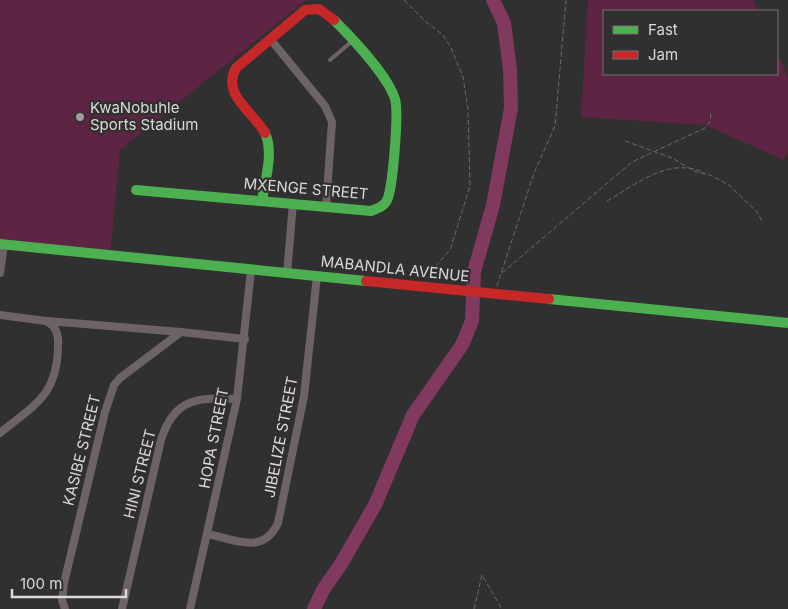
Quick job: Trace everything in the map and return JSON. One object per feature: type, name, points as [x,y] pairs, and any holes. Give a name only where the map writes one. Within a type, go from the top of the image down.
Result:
[{"type":"street","name":"MXENGE STREET","points":[[136,190],[377,210],[382,207],[388,198],[395,126],[396,99],[388,86],[334,20],[322,10],[309,9],[271,40]]},
{"type":"street","points":[[262,201],[267,150],[266,135],[233,92],[230,82],[236,68],[271,40],[325,106],[332,122],[326,206]]},
{"type":"street","points":[[287,274],[293,203]]},
{"type":"street","name":"MABANDLA AVENUE","points":[[2,244],[788,323]]},
{"type":"street","points":[[0,273],[2,244]]},
{"type":"street","name":"HOPA STREET","points":[[190,609],[237,399],[251,270]]},
{"type":"street","name":"JIBELIZE STREET","points":[[208,534],[257,543],[270,537],[278,524],[304,396],[317,276]]},
{"type":"street","points":[[0,315],[245,339]]},
{"type":"street","points":[[0,433],[41,399],[54,380],[58,354],[58,335],[52,324],[46,321]]},
{"type":"street","name":"KASIBE STREET","points":[[65,609],[62,600],[64,583],[105,412],[114,384],[181,332]]},
{"type":"street","name":"HINI STREET","points":[[122,609],[161,440],[168,421],[182,408],[199,398],[237,399]]},
{"type":"lane","points":[[330,60],[352,41]]},
{"type":"path","points":[[404,0],[425,21],[437,28],[452,48],[463,76],[468,109],[470,186],[450,250],[420,286]]},
{"type":"path","points":[[493,294],[534,173],[555,126],[566,0]]},
{"type":"path","points":[[501,273],[632,162],[705,128],[710,122],[711,112]]},
{"type":"path","points":[[625,141],[655,152],[696,172],[708,174],[729,185],[757,212],[762,220]]},
{"type":"path","points":[[607,201],[669,167],[686,167]]},
{"type":"path","points":[[474,609],[482,575],[502,609]]},
{"type":"shaded area","name":"KwaNobuhle Sports Stadium","points":[[0,0],[306,0],[120,150],[110,255],[0,245]]},
{"type":"shaded area","points":[[588,0],[753,0],[758,10],[603,10],[603,75],[778,75],[778,54],[788,77],[788,151],[784,160],[705,125],[581,117]]},
{"type":"waterway","points":[[314,609],[323,590],[341,564],[375,505],[413,415],[462,345],[472,321],[474,272],[493,205],[511,108],[510,70],[504,23],[493,0]]},
{"type":"traffic: fast","points":[[136,190],[371,211],[383,205],[387,201],[390,190],[396,132],[395,99],[377,68],[334,20]]},
{"type":"traffic: fast","points":[[262,201],[269,158],[268,141],[265,133]]},
{"type":"traffic: fast","points":[[0,244],[366,281]]},
{"type":"traffic: fast","points":[[549,299],[788,323]]},
{"type":"traffic: jam","points":[[265,133],[235,95],[232,78],[236,68],[305,10],[319,9],[334,20]]},
{"type":"traffic: jam","points":[[366,281],[549,299]]},
{"type":"place","name":"KwaNobuhle Sports Stadium","points":[[80,117]]}]
